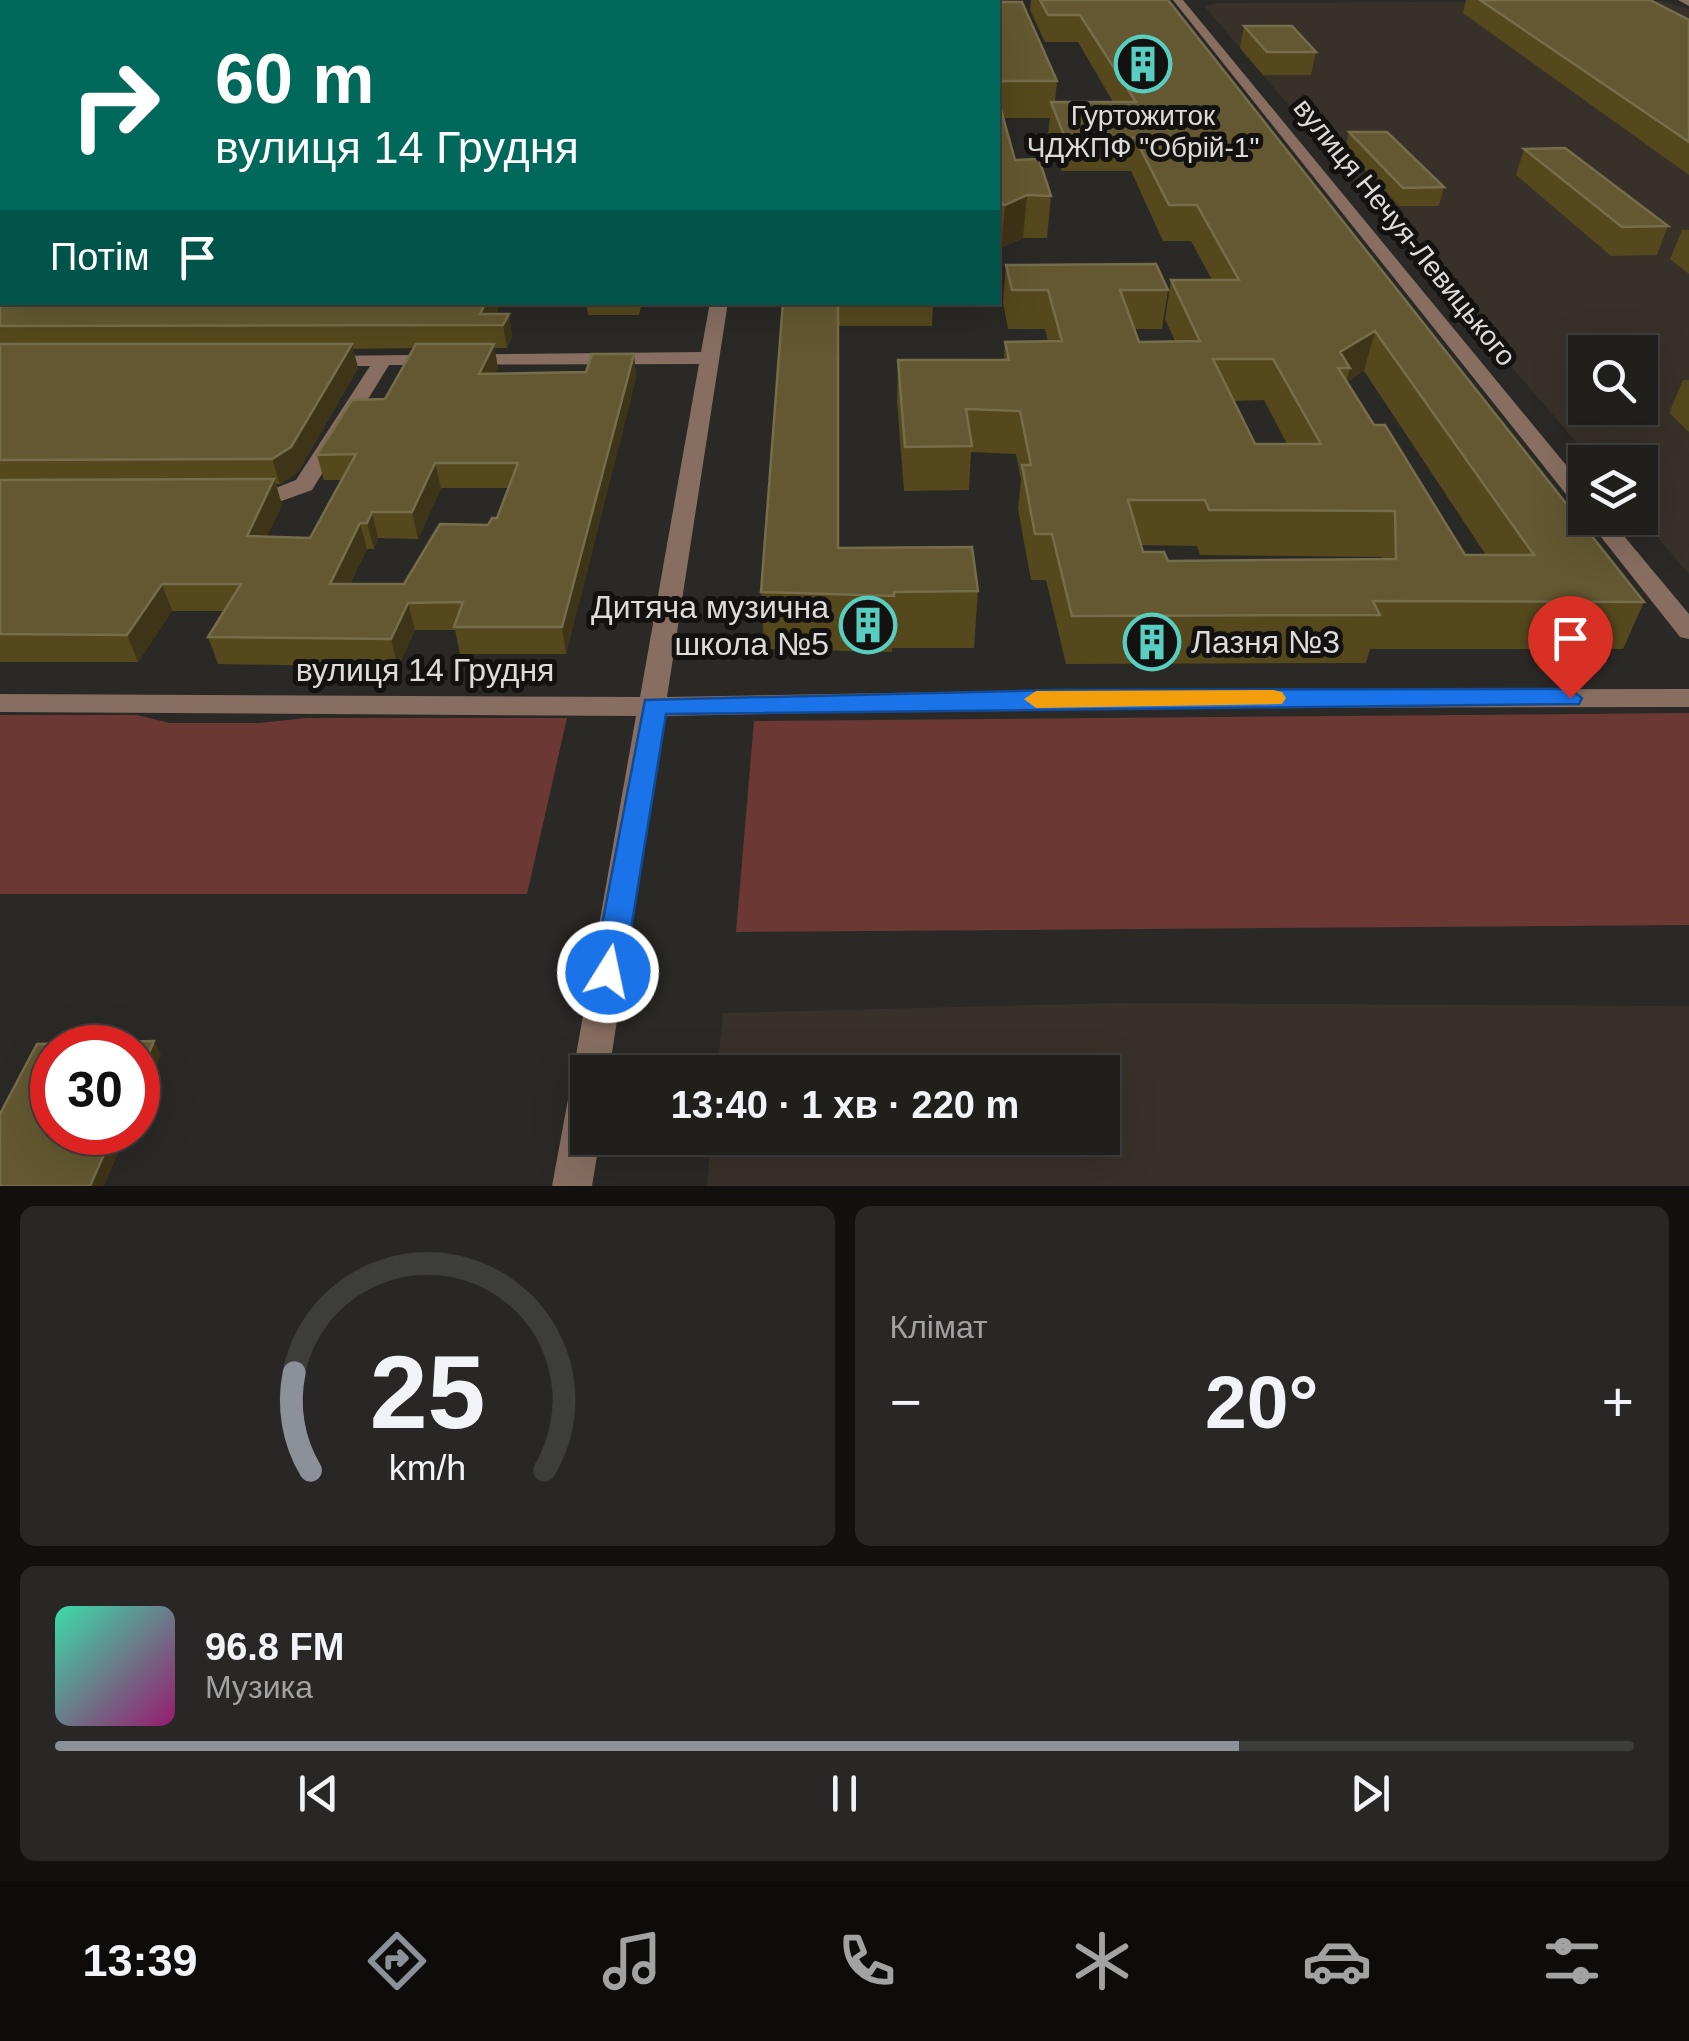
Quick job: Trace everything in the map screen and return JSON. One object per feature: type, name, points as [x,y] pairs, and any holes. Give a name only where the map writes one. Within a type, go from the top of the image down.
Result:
[{"type":"street","name":"вулиця Нечуя-Левицького","points":[[1178,0],[1568,481]]},
{"type":"street","points":[[594,1055],[719,305]]},
{"type":"street","points":[[306,360],[710,358]]},
{"type":"street","points":[[228,497],[276,496],[304,485],[383,360]]},
{"type":"street","points":[[1611,535],[1689,631]]},
{"type":"street","name":"вулиця 14 Грудня","points":[[0,703],[654,706],[1054,699],[1689,698]]},
{"type":"street","points":[[572,1186],[577,1155]]},
{"type":"shaded area","points":[[1660,1],[1689,9],[1689,574],[1655,535],[1658,445],[1579,445],[1205,7],[1216,3]]},
{"type":"shaded area","points":[[1689,713],[1689,925],[736,932],[754,721]]},
{"type":"shaded area","points":[[0,715],[137,715],[170,723],[259,723],[307,718],[567,718],[527,894],[0,894]]},
{"type":"shaded area","points":[[1116,1003],[1689,1006],[1689,1186],[707,1186],[710,1155],[1120,1155],[1120,1055],[719,1055],[723,1013]]},
{"type":"building","points":[[1040,0],[1168,0],[1568,506],[1568,535],[1591,535],[1644,602],[1373,601],[1380,615],[1072,616],[1052,534],[1035,534],[1022,465],[1031,465],[1020,411],[966,409],[972,446],[905,447],[898,360],[1009,360],[1005,342],[1062,341],[1048,290],[1012,290],[1006,265],[1156,264],[1168,290],[1120,290],[1139,342],[1200,341],[1171,280],[1239,280],[1197,205],[1169,205],[1135,138],[1065,138],[1051,102],[1136,102],[1080,15],[1048,15]],"holes":[[[1375,331],[1534,555],[1465,555],[1385,425],[1374,425],[1338,368],[1350,368],[1340,352]],[[1213,359],[1273,359],[1321,444],[1255,444]],[[1128,500],[1205,500],[1209,510],[1395,511],[1396,559],[1168,561],[1164,552],[1143,552]]]},
{"type":"building","points":[[1480,0],[1650,0],[1689,20],[1689,142]]},
{"type":"building","points":[[1000,2],[1022,2],[1057,81],[1000,81]]},
{"type":"building","points":[[1244,26],[1292,26],[1316,52],[1267,52]]},
{"type":"building","points":[[1000,106],[1015,160],[1039,159],[1051,196],[1027,195],[1000,204]]},
{"type":"building","points":[[1349,132],[1387,132],[1444,187],[1403,188]]},
{"type":"building","points":[[1565,148],[1668,226],[1622,227],[1524,149]]},
{"type":"building","points":[[0,305],[484,305],[480,314],[509,314],[503,325],[0,326]]},
{"type":"building","points":[[783,305],[838,305],[838,548],[972,547],[978,591],[894,592],[894,596],[761,592]]},
{"type":"building","points":[[0,344],[352,344],[291,447],[272,459],[0,460]]},
{"type":"building","points":[[416,344],[494,344],[479,374],[586,372],[592,354],[634,354],[562,627],[454,627],[463,602],[408,603],[391,639],[208,637],[241,584],[162,584],[127,635],[0,634],[0,480],[274,479],[247,536],[310,538],[356,454],[317,455],[352,400],[385,399]],"holes":[[[435,463],[518,463],[497,518],[492,518],[488,525],[440,524],[404,584],[330,584],[360,523],[367,523],[372,512],[412,512]]]},
{"type":"building","points":[[30,1057],[30,1155],[104,1155],[90,1186],[0,1186],[0,1114]]},
{"type":"slow traffic","points":[[1036,699],[1273,698]]},
{"type":"place","name":"Гуртожиток ЧДЖПФ \"Обрій-1\"","points":[[1143,64]]},
{"type":"place","name":"Дитяча музична школа №5","points":[[868,625]]},
{"type":"place","name":"Лазня №3","points":[[1152,642]]},
{"type":"route","points":[[608,972],[654,706],[1054,699],[1570,698]]}]
